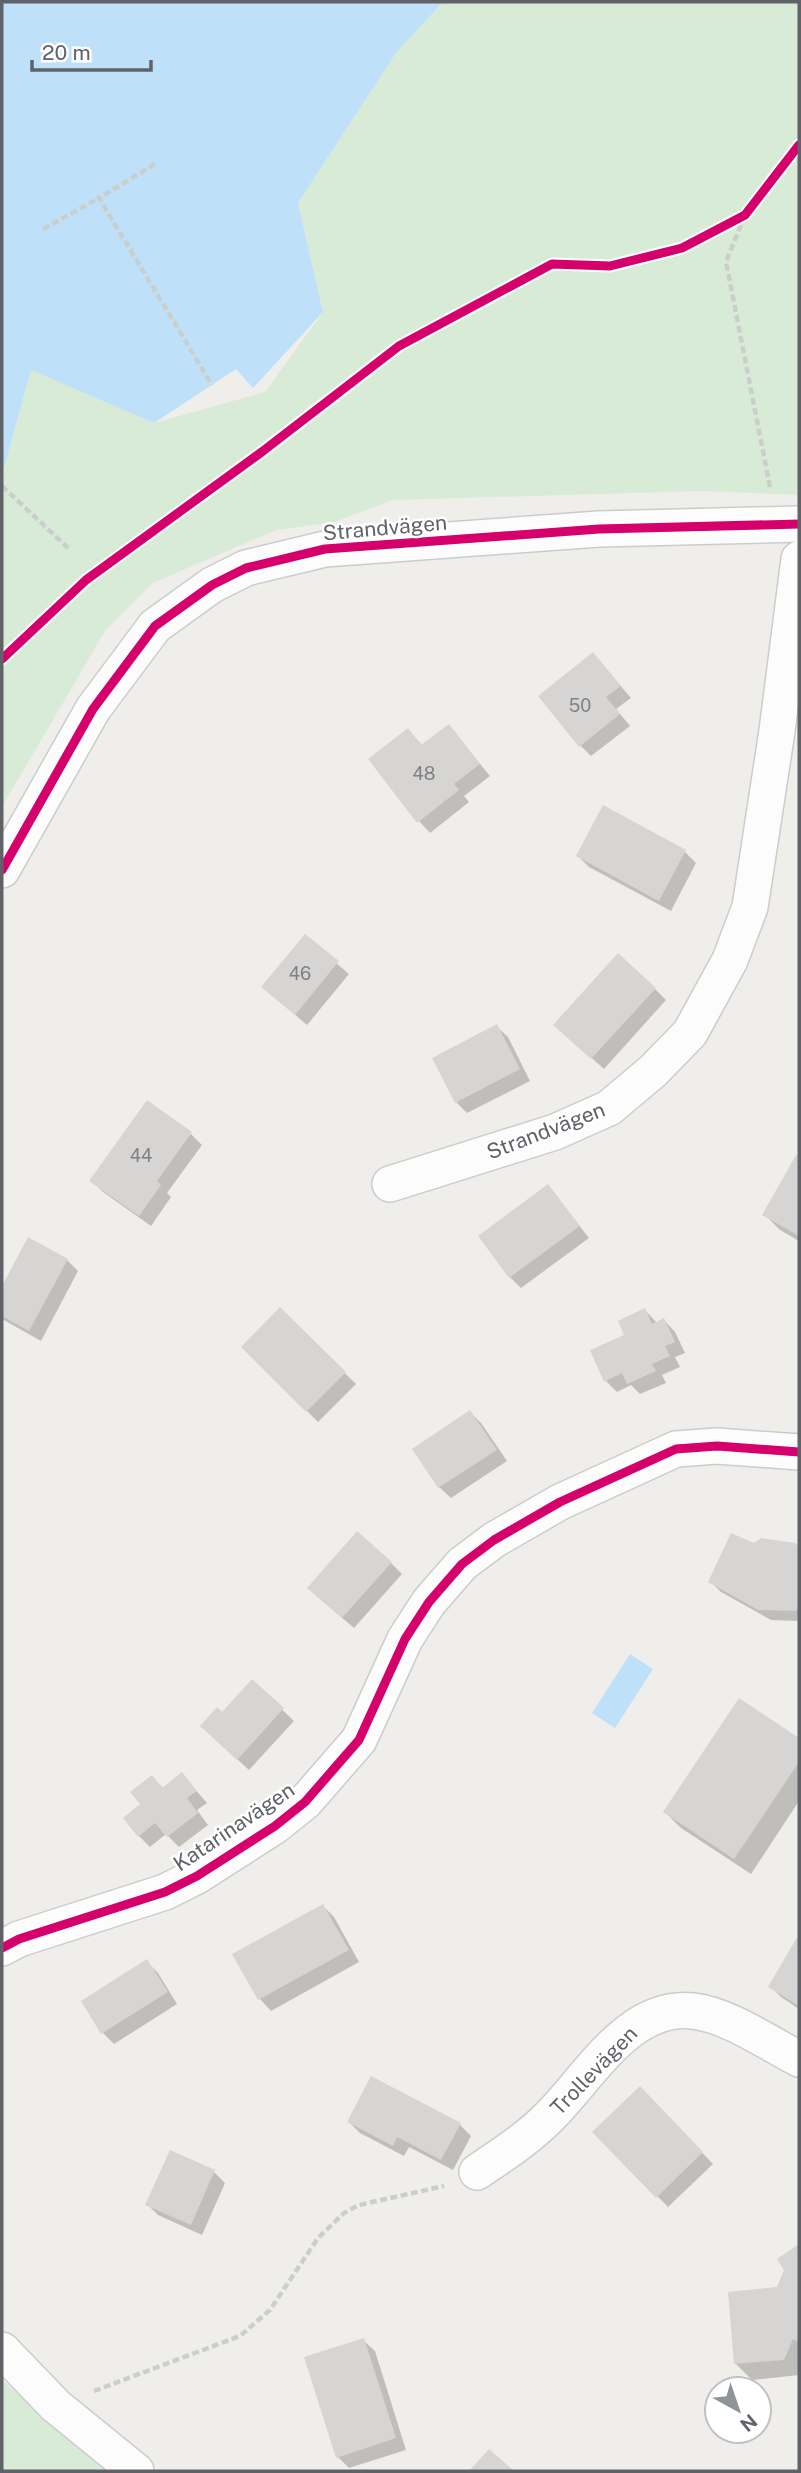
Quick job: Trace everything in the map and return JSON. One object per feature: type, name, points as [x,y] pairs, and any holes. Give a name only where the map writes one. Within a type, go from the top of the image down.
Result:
[{"type":"street","name":"Strandvägen","points":[[2,870],[93,709],[155,626],[212,584],[246,568],[325,549],[599,529],[788,524]]},
{"type":"street","name":"Strandvägen","points":[[390,1184],[555,1132],[609,1108],[653,1071],[690,1033],[730,960],[750,907],[777,731],[799,559]]},
{"type":"street","name":"Katarinavägen","points":[[2,1948],[19,1939],[165,1892],[197,1876],[253,1840],[305,1802],[359,1740],[405,1639],[429,1602],[461,1564],[494,1539],[560,1502],[676,1449],[717,1446],[799,1452]]},
{"type":"street","name":"Trollevägen","points":[[477,2172],[524,2141],[629,2029],[647,2019],[667,2012],[692,2011],[711,2015],[799,2059]]},
{"type":"street","points":[[2,2350],[55,2406],[135,2471]]},
{"type":"path","points":[[43,229],[155,164]]},
{"type":"path","points":[[99,198],[212,384]]},
{"type":"path","points":[[745,215],[726,262],[788,524]]},
{"type":"path","points":[[2,486],[68,548]]},
{"type":"path","points":[[55,2406],[240,2336],[270,2309],[318,2238],[344,2213],[359,2205],[457,2183],[477,2172]]},
{"type":"green space","points":[[443,2],[799,2],[799,495],[700,491],[393,500],[334,522],[276,530],[153,583],[105,631],[2,807],[2,475],[31,369],[154,423],[265,392],[323,312],[298,203],[396,53]]},
{"type":"green space","points":[[2,2380],[109,2471],[2,2471]]},
{"type":"water","points":[[2,2],[443,2],[396,53],[298,203],[323,312],[253,388],[236,369],[154,423],[31,370],[2,475]]},
{"type":"water","points":[[630,1654],[653,1669],[615,1728],[592,1713]]},
{"type":"building","points":[[593,652],[621,686],[606,697],[620,714],[579,747],[538,696]]},
{"type":"building","points":[[449,724],[480,764],[454,784],[459,790],[417,823],[368,759],[408,728],[421,745]]},
{"type":"building","points":[[603,805],[686,850],[659,901],[576,856]]},
{"type":"building","points":[[305,934],[339,961],[295,1015],[261,987]]},
{"type":"building","points":[[618,953],[656,988],[591,1059],[553,1025]]},
{"type":"building","points":[[497,1024],[520,1069],[455,1103],[432,1058]]},
{"type":"building","points":[[147,1100],[192,1132],[157,1181],[161,1185],[139,1216],[89,1181]]},
{"type":"building","points":[[796,1155],[799,1157],[799,1236],[762,1215]]},
{"type":"building","points":[[548,1184],[580,1226],[509,1278],[478,1236]]},
{"type":"building","points":[[28,1237],[68,1259],[29,1331],[2,1316],[2,1286]]},
{"type":"building","points":[[280,1307],[346,1372],[306,1412],[241,1347]]},
{"type":"building","points":[[645,1308],[652,1324],[664,1318],[675,1342],[665,1346],[670,1356],[652,1364],[656,1371],[627,1384],[622,1373],[604,1382],[590,1350],[624,1335],[618,1321]]},
{"type":"building","points":[[470,1410],[497,1450],[438,1488],[412,1449]]},
{"type":"building","points":[[357,1531],[392,1562],[342,1618],[307,1588]]},
{"type":"building","points":[[731,1533],[754,1543],[761,1538],[795,1543],[799,1547],[799,1609],[758,1610],[708,1582]]},
{"type":"building","points":[[252,1679],[284,1708],[237,1760],[200,1726],[217,1707],[222,1712]]},
{"type":"building","points":[[739,1698],[799,1738],[799,1762],[734,1859],[663,1812]]},
{"type":"building","points":[[182,1772],[197,1791],[187,1798],[198,1813],[167,1837],[155,1823],[138,1837],[123,1818],[140,1804],[130,1792],[152,1775],[162,1788]]},
{"type":"building","points":[[323,1904],[349,1950],[258,2000],[232,1954]]},
{"type":"building","points":[[799,1934],[799,2006],[768,1987]]},
{"type":"building","points":[[147,1959],[168,1992],[101,2034],[81,2001]]},
{"type":"building","points":[[371,2076],[461,2123],[441,2160],[397,2137],[393,2146],[347,2122]]},
{"type":"building","points":[[640,2086],[703,2152],[656,2198],[592,2132]]},
{"type":"building","points":[[170,2150],[215,2170],[191,2225],[145,2205]]},
{"type":"building","points":[[799,2244],[799,2342],[793,2339],[784,2360],[734,2364],[728,2292],[777,2287],[784,2270],[777,2259]]},
{"type":"building","points":[[364,2338],[396,2438],[336,2458],[304,2357]]},
{"type":"building","points":[[489,2449],[514,2471],[469,2471]]},
{"type":"cycle path","points":[[2,659],[86,580],[263,451],[399,346],[552,264],[610,266],[682,248],[745,215],[799,145]]},
{"type":"cycle path","points":[[2,870],[93,709],[155,626],[212,585],[246,568],[325,549],[599,529],[799,524]]},
{"type":"cycle path","points":[[2,1948],[19,1939],[165,1892],[197,1876],[275,1826],[305,1802],[359,1740],[405,1639],[429,1602],[462,1564],[494,1540],[560,1502],[676,1449],[717,1446],[799,1452]]}]
